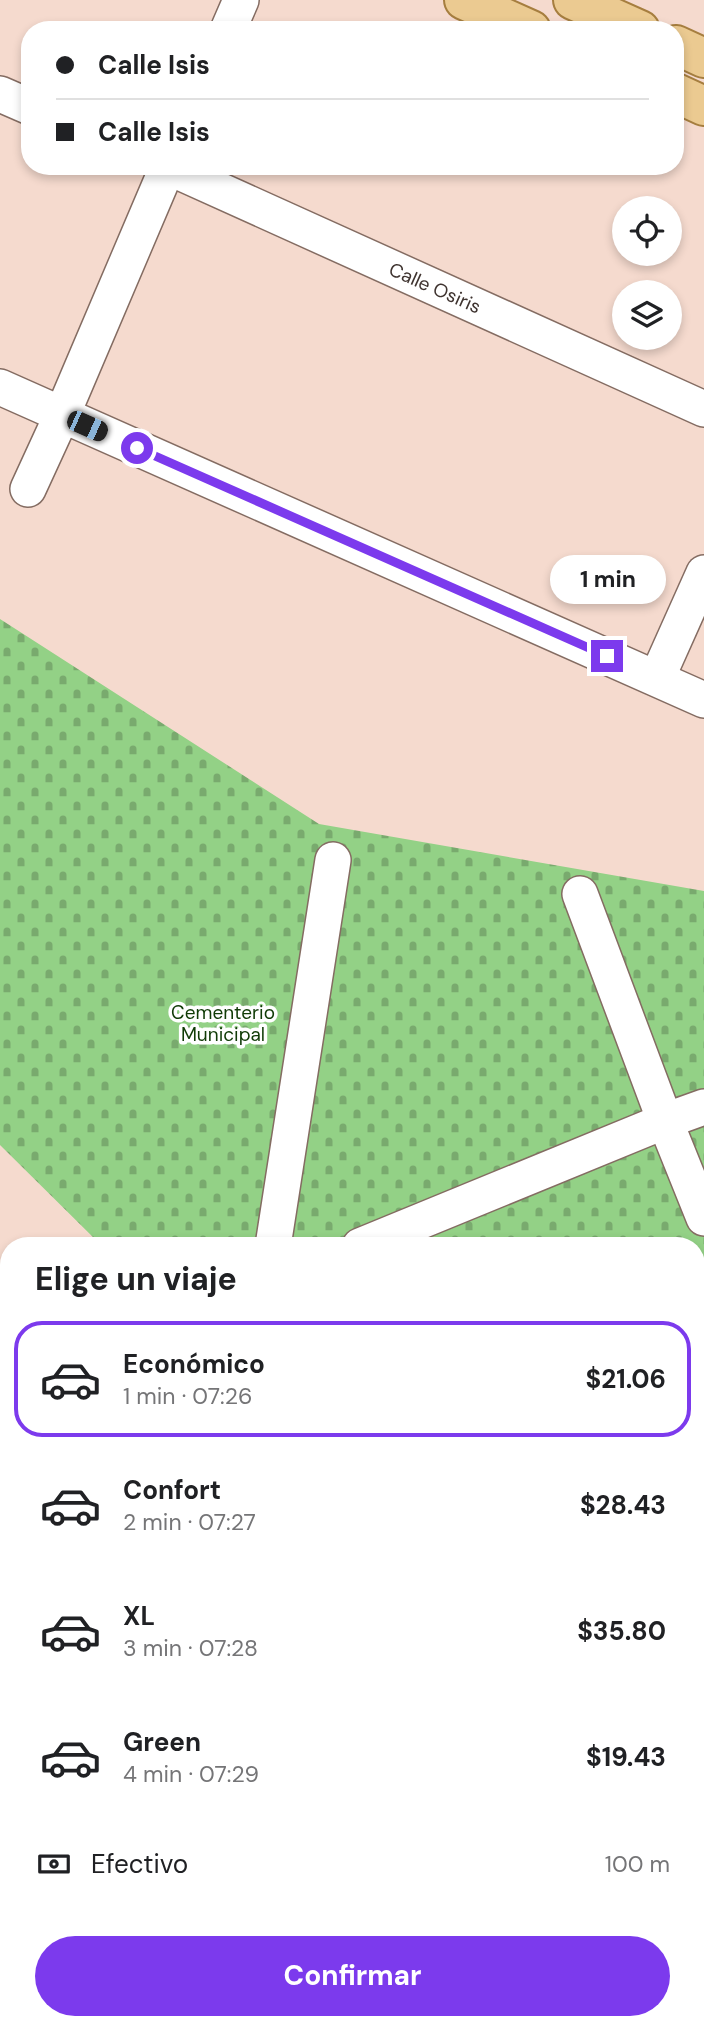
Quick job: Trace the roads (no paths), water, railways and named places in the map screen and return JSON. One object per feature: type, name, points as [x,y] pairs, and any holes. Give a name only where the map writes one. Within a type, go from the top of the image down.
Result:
[{"type":"main road","points":[[464,0],[511,21]]},
{"type":"main road","points":[[573,0],[620,21]]},
{"type":"main road","points":[[684,49],[704,58]]},
{"type":"main road","points":[[684,97],[704,106]]},
{"type":"street","points":[[232,21],[241,0]]},
{"type":"street","points":[[0,94],[21,103]]},
{"type":"street","points":[[27,489],[62,415],[164,175]]},
{"type":"street","name":"Calle Osiris","points":[[185,175],[704,409]]},
{"type":"street","points":[[0,387],[704,700]]},
{"type":"street","points":[[657,678],[704,573]]},
{"type":"street","points":[[274,1237],[333,860]]},
{"type":"street","points":[[579,894],[704,1218]]},
{"type":"street","points":[[382,1237],[704,1107]]},
{"type":"park label","name":"Cementerio Municipal","points":[[223,1023]]}]
